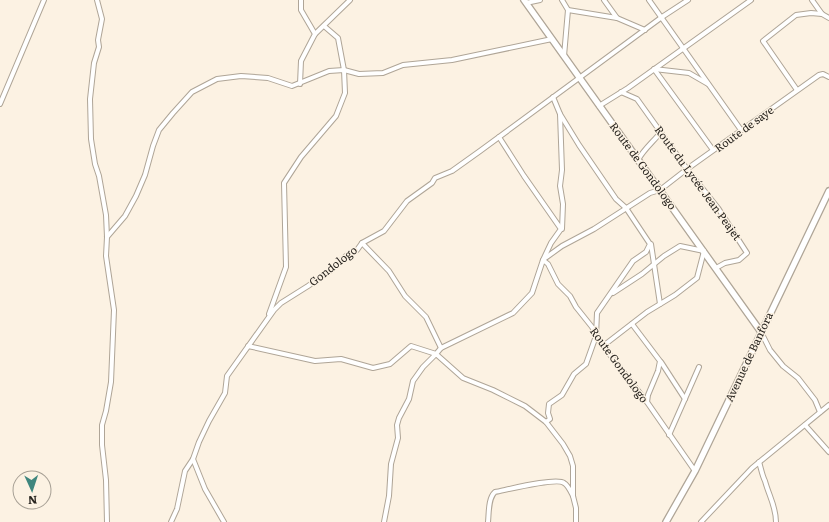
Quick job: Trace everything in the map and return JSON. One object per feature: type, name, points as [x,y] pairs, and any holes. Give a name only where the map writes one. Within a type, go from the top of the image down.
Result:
[{"type":"street","points":[[0,104],[44,0]]},
{"type":"street","points":[[97,0],[102,19],[98,40],[100,47],[94,63],[90,112],[91,139],[106,215],[106,249],[114,310],[111,382],[102,426],[107,522]]},
{"type":"street","points":[[301,0],[301,10],[315,34]]},
{"type":"street","points":[[300,84],[301,61],[315,34],[350,0]]},
{"type":"street","points":[[525,2],[540,0]]},
{"type":"street","points":[[562,0],[568,10],[564,56]]},
{"type":"street","points":[[604,0],[616,18]]},
{"type":"street","points":[[649,0],[741,130]]},
{"type":"street","name":"Gondologo","points":[[171,522],[177,509],[185,472],[193,459],[209,421],[225,393],[227,376],[267,318],[281,303],[308,286],[346,256],[357,250],[362,243],[384,231],[407,201],[432,183],[435,178],[452,171],[662,17],[688,0]]},
{"type":"street","points":[[600,106],[751,0]]},
{"type":"street","points":[[812,0],[822,14]]},
{"type":"street","name":"Route de Gondologo","points":[[525,2],[761,332]]},
{"type":"street","points":[[568,10],[616,18],[645,30]]},
{"type":"street","points":[[797,90],[762,41],[796,15],[811,13],[822,14],[829,18]]},
{"type":"street","points":[[267,318],[286,267],[284,183],[301,157],[336,116],[345,93],[344,70],[338,38],[324,26]]},
{"type":"street","points":[[107,237],[125,216],[136,196],[145,175],[159,130],[172,113],[192,92],[217,79],[241,76],[268,78],[292,86],[329,71],[344,70],[359,74],[383,73],[403,65],[452,60],[552,39]]},
{"type":"street","points":[[654,69],[689,73],[710,85]]},
{"type":"street","points":[[654,69],[713,150]]},
{"type":"street","name":"Route de saye","points":[[543,260],[562,246],[594,229],[650,193],[660,190],[713,150],[819,75],[823,74],[829,77]]},
{"type":"street","name":"Route du Lycée Jean Peajet","points":[[620,92],[637,99],[687,169],[718,208],[748,253],[739,260],[725,263],[716,268]]},
{"type":"street","points":[[553,97],[560,114],[579,145],[616,199],[626,208],[650,244],[660,304]]},
{"type":"street","points":[[384,522],[389,496],[391,464],[398,438],[397,425],[409,399],[413,381],[423,367],[441,348],[513,313],[532,292],[543,260],[551,243],[562,229],[563,204],[560,186],[562,170],[560,114]]},
{"type":"street","points":[[638,160],[661,132]]},
{"type":"street","points":[[499,137],[524,176],[562,229]]},
{"type":"street","name":"Avenue de Banfora","points":[[666,522],[695,471],[829,191]]},
{"type":"street","points":[[362,243],[389,271],[405,296],[426,317],[441,348]]},
{"type":"street","points":[[546,422],[550,419],[548,413],[549,404],[562,395],[574,374],[586,364],[596,336],[597,313],[633,261],[646,252],[650,244]]},
{"type":"street","points":[[603,346],[647,312],[675,295],[697,278],[704,251],[680,246],[654,263],[642,274],[610,294]]},
{"type":"street","name":"Route Gondologo","points":[[543,260],[548,264],[558,284],[570,296],[576,307],[592,326],[596,336],[603,346],[647,402],[695,471]]},
{"type":"street","points":[[632,324],[660,361],[685,399]]},
{"type":"street","points":[[761,332],[770,350],[783,366],[798,378],[815,400],[820,412]]},
{"type":"street","points":[[248,346],[315,361],[341,359],[373,368],[390,364],[411,346],[436,354],[463,378],[493,390],[525,406],[546,422],[563,444],[570,456],[573,466],[573,496],[576,508],[576,522]]},
{"type":"street","points":[[647,402],[660,361]]},
{"type":"street","points":[[669,435],[699,367]]},
{"type":"street","points":[[701,522],[752,468],[829,405]]},
{"type":"street","points":[[805,425],[829,452]]},
{"type":"street","points":[[193,459],[205,489],[224,522]]},
{"type":"street","points":[[759,462],[773,502],[776,522]]},
{"type":"street","points":[[488,522],[492,495],[495,492],[560,481],[564,483],[573,496]]}]
